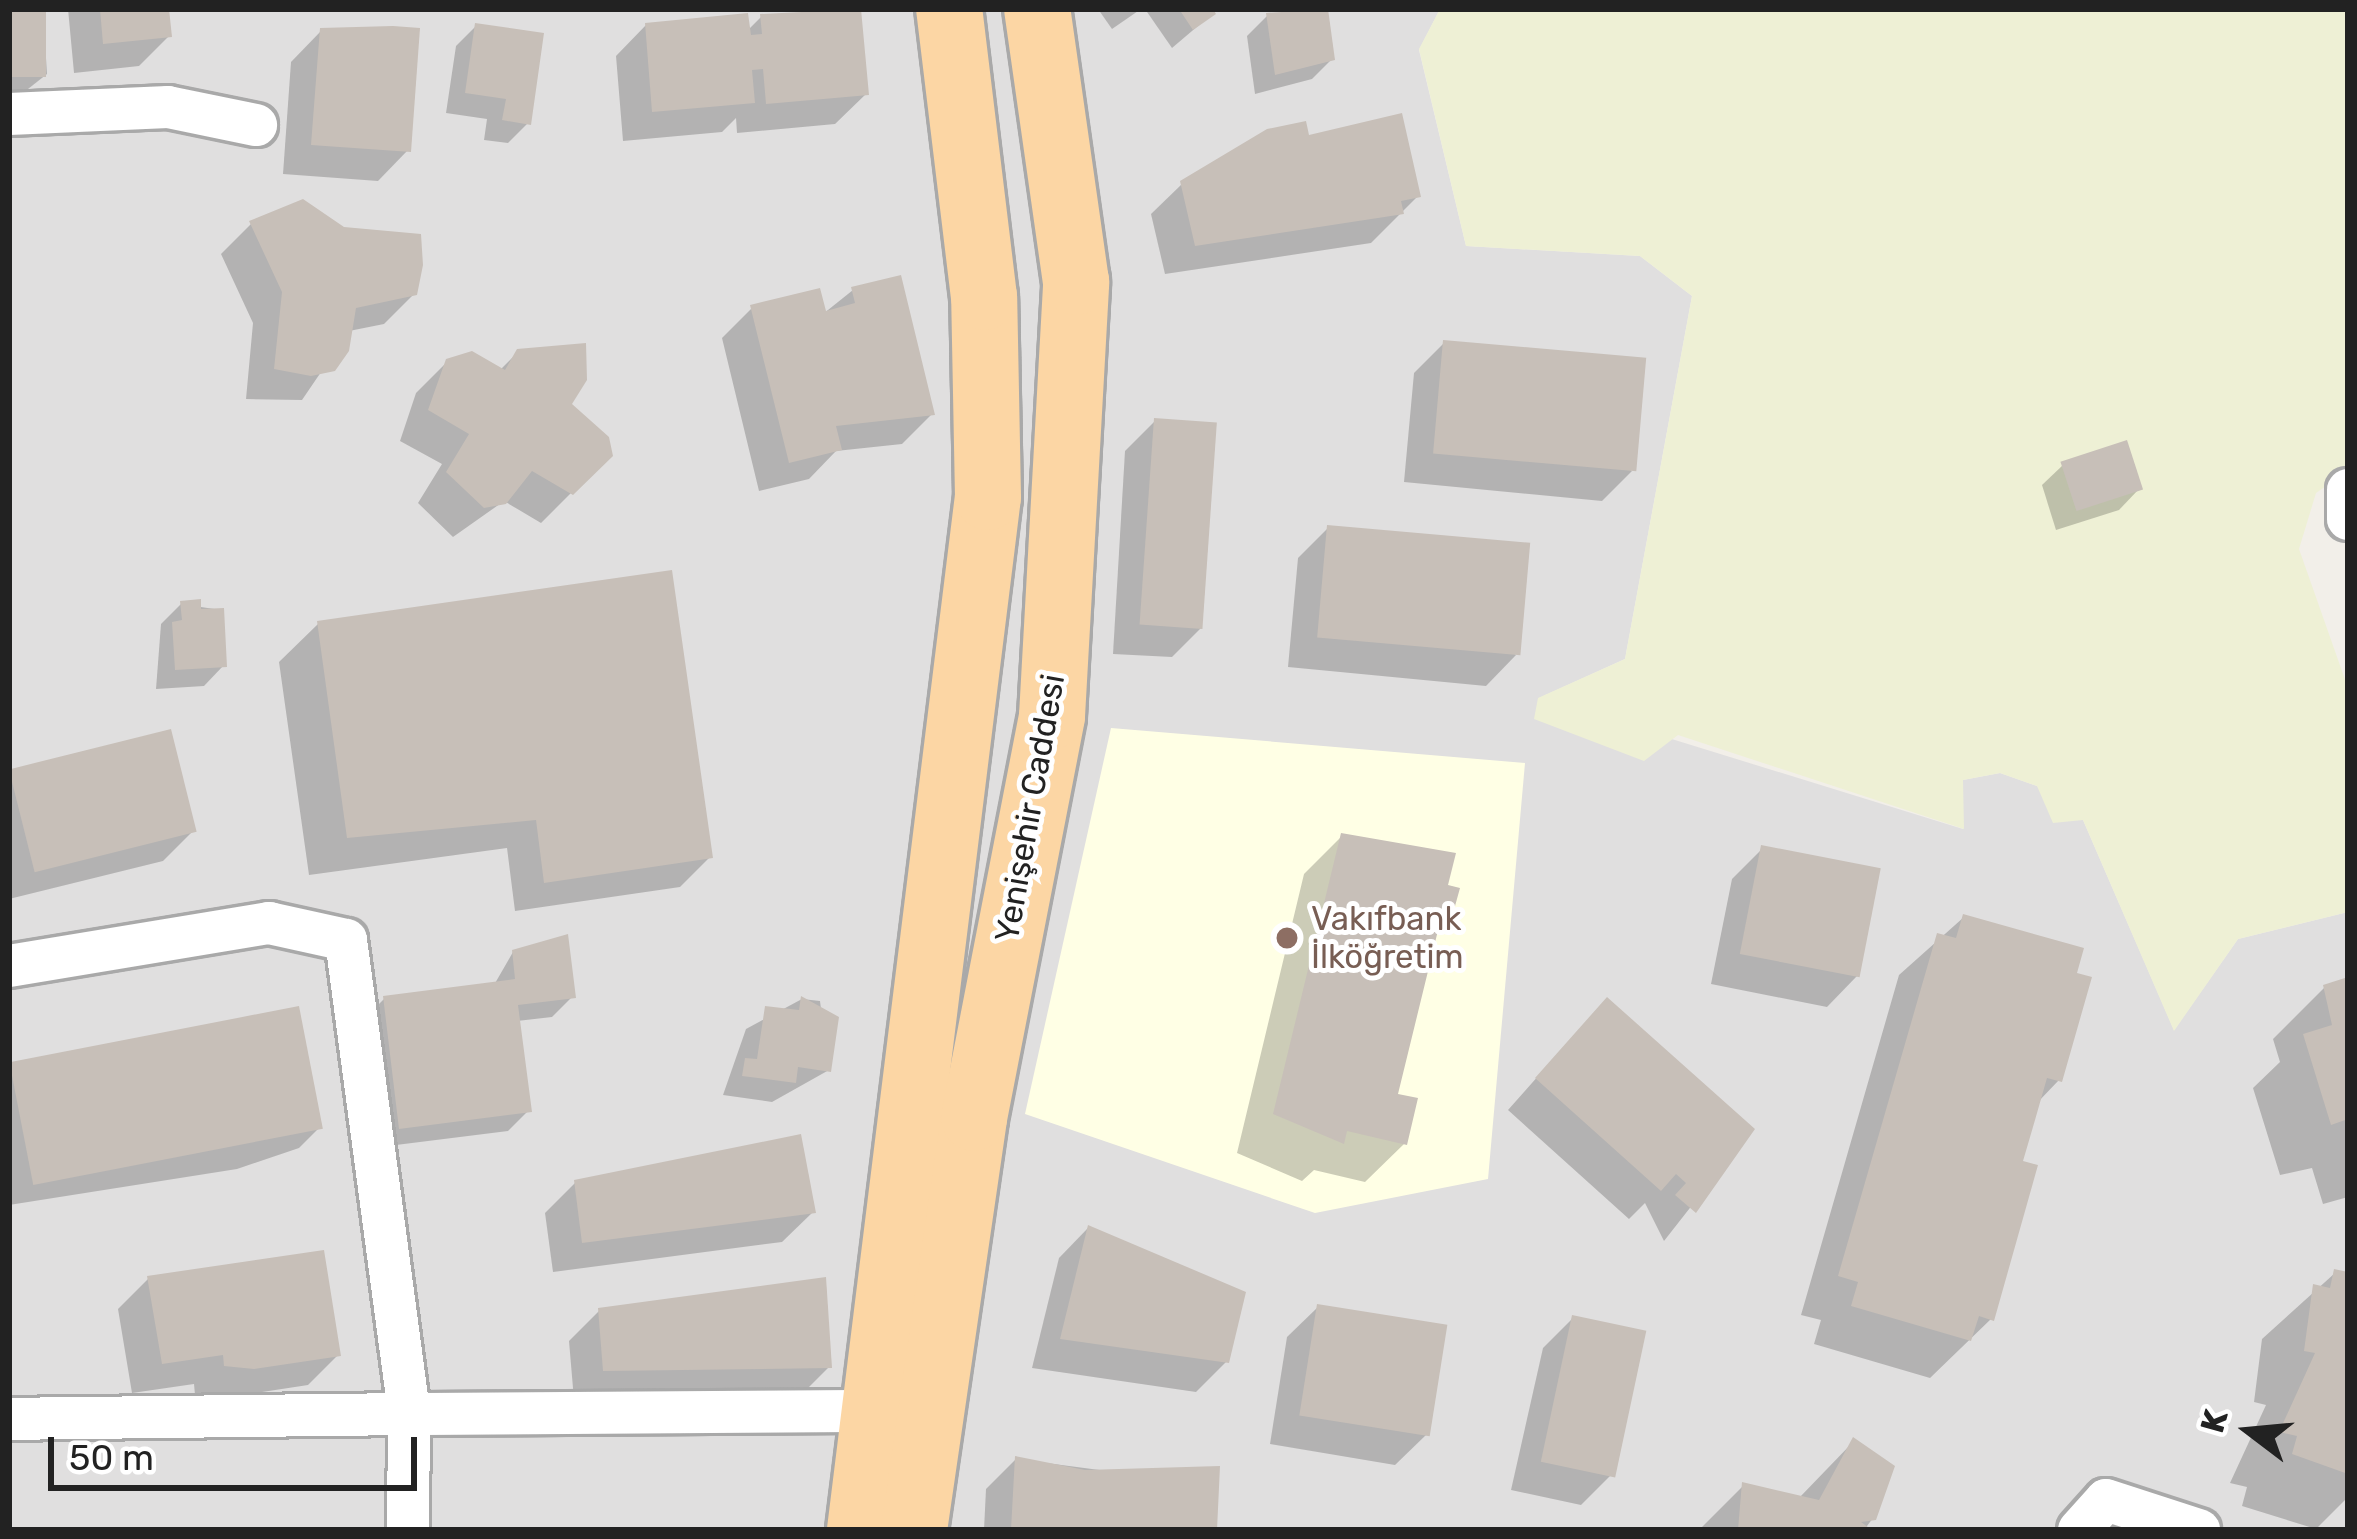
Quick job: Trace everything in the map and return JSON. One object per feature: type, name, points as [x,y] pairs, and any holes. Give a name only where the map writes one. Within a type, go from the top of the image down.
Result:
[{"type":"main road","name":"Yenişehir Caddesi","points":[[860,1530],[871,1411],[988,497],[984,297],[949,9]]},
{"type":"main road","name":"Yenişehir Caddesi","points":[[914,1530],[974,1118],[1053,694],[1076,282],[1037,9]]},
{"type":"street","points":[[9,114],[168,107],[256,125]]},
{"type":"street","points":[[2348,490],[2348,518]]},
{"type":"street","points":[[9,966],[269,923],[346,940],[409,1414],[408,1530]]},
{"type":"street","points":[[9,1419],[871,1411]]},
{"type":"street","points":[[2079,1530],[2105,1500],[2199,1530]]},
{"type":"shaded area","points":[[9,9],[1440,9],[1419,50],[1466,246],[1640,256],[1692,296],[1625,659],[1539,698],[1963,829],[1963,780],[2000,773],[2037,786],[2083,820],[2174,1030],[2238,939],[2348,912],[2348,1530],[9,1530]]},
{"type":"shaded area","points":[[1440,9],[2348,9],[2348,471],[2316,493],[2299,549],[2348,688],[2348,912],[2238,939],[2174,1031],[2083,820],[2053,823],[2037,786],[2000,773],[1963,780],[1964,829],[1678,735],[1644,761],[1534,719],[1538,698],[1625,659],[1692,296],[1640,256],[1466,246],[1419,49]]},
{"type":"shaded area","name":"Vakıfbank İlköğretim","points":[[1111,728],[1525,763],[1488,1179],[1315,1213],[1025,1114]]},
{"type":"building","points":[[9,9],[46,9],[46,77],[9,77]]},
{"type":"building","points":[[100,9],[169,9],[172,37],[103,44]]},
{"type":"building","points":[[861,9],[869,95],[766,104],[763,69],[752,70],[755,103],[652,112],[645,23],[748,13],[751,35],[762,34],[760,14]]},
{"type":"building","points":[[1179,9],[1213,9],[1216,14],[1193,30]]},
{"type":"building","points":[[1328,9],[1335,60],[1275,75],[1266,13]]},
{"type":"building","points":[[475,23],[544,33],[531,125],[502,120],[506,99],[465,93]]},
{"type":"building","points":[[320,28],[420,28],[411,152],[311,145]]},
{"type":"building","points":[[1402,113],[1421,197],[1401,201],[1404,214],[1195,246],[1180,181],[1267,129],[1306,121],[1309,135]]},
{"type":"building","points":[[303,199],[344,227],[421,234],[423,265],[417,295],[356,308],[349,351],[335,371],[311,376],[274,369],[282,292],[249,221]]},
{"type":"building","points":[[901,275],[935,415],[836,426],[842,450],[789,463],[750,305],[820,288],[826,311],[855,303],[851,287]]},
{"type":"building","points":[[1443,340],[1646,358],[1636,471],[1433,454]]},
{"type":"building","points":[[586,343],[587,380],[572,404],[609,437],[613,456],[573,495],[532,471],[506,504],[484,508],[446,472],[469,434],[428,410],[446,359],[472,351],[505,370],[517,349]]},
{"type":"building","points":[[1154,418],[1217,422],[1202,629],[1140,624]]},
{"type":"building","points":[[2127,440],[2143,489],[2076,511],[2060,462]]},
{"type":"building","points":[[1327,525],[1530,543],[1520,655],[1317,638]]},
{"type":"building","points":[[672,570],[713,858],[544,883],[536,820],[347,838],[317,621]]},
{"type":"building","points":[[201,599],[201,609],[224,608],[227,667],[175,670],[172,622],[182,620],[180,601]]},
{"type":"building","points":[[171,729],[197,832],[35,872],[9,769]]},
{"type":"building","points":[[1341,833],[1456,853],[1448,885],[1460,888],[1452,917],[1442,914],[1398,1094],[1418,1098],[1407,1145],[1347,1131],[1344,1144],[1273,1114]]},
{"type":"building","points":[[1761,845],[1881,868],[1860,977],[1740,954]]},
{"type":"building","points":[[1963,914],[2084,948],[2077,973],[2092,977],[2062,1082],[2047,1078],[2023,1161],[2038,1165],[1994,1321],[1979,1316],[1971,1341],[1851,1306],[1858,1282],[1838,1276],[1937,933],[1956,938]]},
{"type":"building","points":[[568,934],[576,998],[518,1005],[532,1112],[399,1129],[383,996],[515,979],[512,950]]},
{"type":"building","points":[[2348,977],[2348,1119],[2331,1125],[2303,1034],[2332,1025],[2323,985]]},
{"type":"building","points":[[801,996],[839,1017],[831,1072],[798,1067],[796,1083],[742,1076],[745,1058],[757,1059],[765,1006],[799,1010]]},
{"type":"building","points":[[1607,997],[1755,1129],[1696,1213],[1675,1195],[1686,1183],[1676,1174],[1661,1191],[1535,1078]]},
{"type":"building","points":[[299,1006],[323,1129],[33,1185],[9,1062]]},
{"type":"building","points":[[801,1134],[816,1213],[582,1243],[574,1180]]},
{"type":"building","points":[[1088,1225],[1246,1292],[1229,1363],[1060,1339]]},
{"type":"building","points":[[324,1250],[341,1356],[254,1369],[224,1366],[223,1355],[162,1364],[147,1276]]},
{"type":"building","points":[[2334,1269],[2348,1272],[2348,1474],[2292,1454],[2297,1436],[2279,1432],[2315,1353],[2304,1351],[2313,1284],[2330,1288]]},
{"type":"building","points":[[826,1277],[832,1368],[603,1371],[598,1308]]},
{"type":"building","points":[[1317,1304],[1447,1325],[1430,1436],[1299,1416]]},
{"type":"building","points":[[1572,1315],[1646,1331],[1615,1478],[1541,1462]]},
{"type":"building","points":[[1853,1437],[1895,1466],[1876,1520],[1861,1522],[1872,1530],[1738,1530],[1742,1482],[1819,1500]]},
{"type":"building","points":[[1015,1456],[1085,1470],[1220,1466],[1217,1530],[1011,1530]]},
{"type":"place","name":"Vakıfbank İlköğretim","points":[[1287,938]]}]
